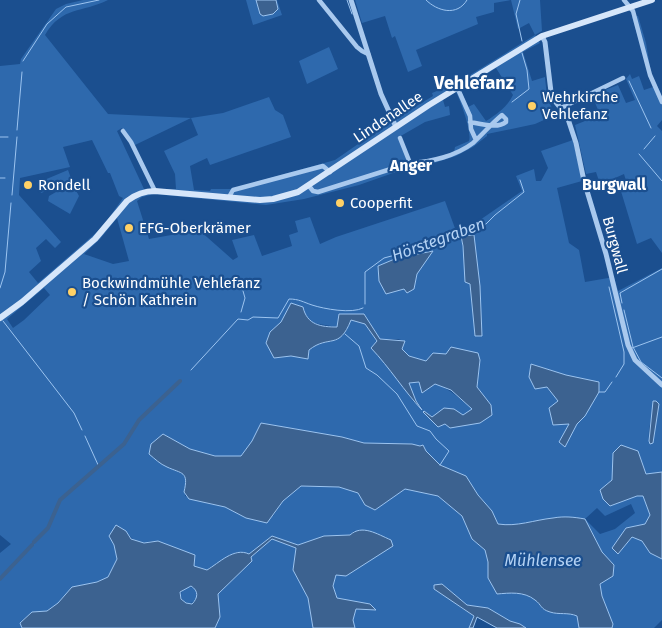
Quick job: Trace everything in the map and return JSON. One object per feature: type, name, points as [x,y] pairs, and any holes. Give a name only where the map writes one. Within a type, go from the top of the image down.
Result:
[{"type":"main road","name":"Lindenallee","points":[[0,318],[22,302],[95,239],[127,201],[142,192],[155,191],[260,200],[274,199],[298,192],[457,87],[542,36],[652,0]]},
{"type":"street","points":[[318,0],[357,47],[362,52],[368,54]]},
{"type":"street","points":[[351,0],[380,94],[396,127]]},
{"type":"street","points":[[624,0],[633,11],[650,74],[662,102]]},
{"type":"street","name":"Burgwall","points":[[542,36],[551,92],[567,116],[576,143],[584,181],[600,232],[628,345],[634,360],[662,385]]},
{"type":"street","points":[[561,108],[623,78]]},
{"type":"street","points":[[457,87],[470,116],[476,140]]},
{"type":"street","points":[[309,186],[313,191],[318,192],[410,163],[425,162],[458,152],[476,140],[490,125],[470,122]]},
{"type":"street","points":[[123,130],[131,142],[155,191]]},
{"type":"street","points":[[400,138],[410,163]]},
{"type":"street","points":[[229,197],[233,190],[307,170],[324,166],[330,172]]},
{"type":"shaded area","points":[[83,0],[108,0],[58,19],[45,35],[108,114],[191,118],[223,113],[269,97],[275,110],[283,115],[291,137],[210,165],[207,158],[190,166],[194,190],[231,189],[335,160],[390,122],[433,96],[432,93],[457,83],[535,35],[540,43],[523,52],[532,81],[545,77],[547,97],[555,115],[535,124],[487,134],[473,147],[456,156],[396,172],[359,185],[304,199],[266,205],[154,194],[142,197],[137,201],[149,239],[199,230],[233,260],[238,257],[232,240],[254,235],[262,256],[292,246],[289,235],[298,232],[295,221],[310,217],[320,244],[445,201],[456,231],[477,222],[522,191],[516,176],[534,169],[536,181],[541,181],[548,168],[541,151],[573,140],[582,181],[557,188],[569,243],[579,250],[585,282],[614,277],[618,291],[662,268],[662,472],[646,474],[638,451],[613,480],[610,506],[637,496],[643,496],[650,515],[645,524],[626,528],[613,548],[618,554],[632,537],[642,541],[650,553],[662,559],[662,620],[654,628],[612,628],[613,624],[602,596],[600,583],[614,565],[602,552],[585,519],[561,517],[519,524],[498,524],[492,511],[478,495],[466,476],[440,465],[420,446],[412,444],[364,443],[342,437],[261,423],[252,441],[241,456],[215,456],[190,449],[163,434],[166,466],[182,472],[186,477],[185,496],[225,507],[246,518],[273,516],[283,501],[301,486],[339,487],[358,493],[365,505],[375,510],[405,489],[438,496],[462,516],[472,539],[485,550],[488,562],[488,578],[497,593],[526,595],[547,611],[577,616],[579,628],[526,628],[488,608],[467,605],[442,584],[460,607],[474,616],[469,628],[355,628],[352,620],[356,609],[375,610],[370,604],[337,598],[333,586],[336,574],[355,530],[350,535],[324,536],[298,545],[272,536],[249,554],[236,552],[207,570],[194,566],[194,555],[161,542],[143,543],[135,541],[126,531],[109,536],[114,545],[117,559],[108,577],[97,582],[72,587],[58,603],[47,611],[32,612],[20,622],[22,628],[0,628],[0,553],[11,544],[0,535],[0,66],[20,64],[21,59],[56,9],[66,4]],"holes":[[[496,68],[513,95],[511,99],[501,110],[486,121],[474,104],[468,107],[461,91]],[[456,92],[468,124],[469,141],[455,147],[454,152],[426,161],[408,162],[399,137],[425,122],[450,115],[449,106],[445,107],[443,100]],[[191,118],[198,135],[164,151],[175,174],[176,189],[144,189],[117,131],[122,128],[135,145]],[[92,140],[108,173],[110,173],[119,196],[123,198],[97,232],[38,283],[29,272],[41,261],[36,248],[46,239],[55,248],[61,242],[19,195],[20,178],[70,167],[63,147]],[[117,218],[129,261],[113,264],[84,254],[100,239]],[[473,235],[480,286],[482,336],[475,336],[470,284],[461,237]],[[44,288],[50,295],[13,328],[7,319]],[[339,314],[364,314],[380,339],[404,341],[402,349],[408,356],[426,361],[433,353],[480,360],[477,387],[491,405],[438,427],[424,411],[432,417],[454,409],[463,415],[473,410],[451,392],[437,385],[420,382],[409,383],[416,401],[423,409],[413,401],[388,366],[372,348],[377,342],[365,324],[351,320],[343,336],[333,341],[316,345],[309,350],[308,359],[292,356],[274,358],[270,332],[281,322],[305,315],[313,323],[337,327]],[[531,364],[566,375],[585,416],[577,424],[561,420],[549,408],[559,401],[547,387]],[[656,401],[659,404],[653,443],[650,444],[649,428]],[[631,504],[635,513],[615,529],[600,534],[585,519],[597,508],[605,516]]]},
{"type":"shaded area","points":[[246,0],[256,0],[260,14],[278,9],[277,0],[282,15],[253,25]]},
{"type":"shaded area","points":[[355,0],[511,0],[494,3],[494,12],[476,17],[478,24],[416,50],[422,66],[408,72],[395,36],[392,38],[385,16],[362,23]]},
{"type":"shaded area","points":[[511,0],[540,0],[542,31],[535,35],[529,23],[518,29]]},
{"type":"shaded area","points":[[638,16],[646,43],[651,73],[662,96],[662,120],[657,126],[662,131],[662,253],[651,238],[637,244],[620,188],[627,184],[624,174],[606,182],[599,181],[596,172],[586,174],[575,125],[600,115],[592,95],[618,85],[626,103],[635,100],[626,79],[630,74],[632,79],[639,76],[644,90],[653,87],[632,17]]},
{"type":"shaded area","points":[[329,47],[338,69],[307,84],[299,61]]},
{"type":"shaded area","points":[[68,170],[72,181],[41,193],[37,183]]},
{"type":"shaded area","points":[[72,183],[79,196],[70,214],[48,201],[49,196]]},
{"type":"shaded area","points":[[272,539],[296,548],[293,570],[308,598],[313,628],[215,628],[220,617],[218,594],[252,561],[251,557]]},
{"type":"shaded area","points":[[186,587],[192,587],[197,592],[195,601],[186,603],[181,598],[181,592]]},
{"type":"water","points":[[256,0],[276,0],[278,9],[273,14],[263,16],[260,14]]},
{"type":"water","points":[[474,235],[480,286],[482,336],[475,336],[470,284],[465,282],[461,236]]},
{"type":"water","points":[[433,251],[417,274],[414,289],[407,293],[404,289],[386,294],[379,281],[378,266],[397,258]]},
{"type":"water","points":[[291,303],[303,307],[311,321],[326,326],[337,327],[339,314],[364,314],[380,339],[405,341],[402,349],[409,356],[426,361],[433,353],[446,354],[451,347],[478,353],[480,360],[477,387],[491,405],[492,415],[480,423],[450,428],[445,424],[438,427],[424,411],[432,417],[444,408],[454,409],[463,415],[472,409],[451,390],[435,384],[422,393],[419,382],[409,383],[416,401],[422,410],[371,348],[377,341],[365,324],[351,320],[347,330],[338,339],[316,345],[309,350],[308,359],[291,356],[274,358],[266,343],[270,332],[281,322]]},
{"type":"water","points":[[531,364],[566,375],[599,382],[599,392],[585,416],[577,424],[565,447],[559,442],[569,424],[553,425],[549,408],[558,401],[547,387],[535,389],[529,377]]},
{"type":"water","points":[[653,401],[659,404],[653,443],[650,444],[649,441]]},
{"type":"water","name":"Mühlensee","points":[[261,423],[342,437],[364,443],[423,445],[426,451],[440,465],[466,476],[478,495],[492,511],[498,524],[519,524],[561,517],[585,519],[602,552],[614,565],[613,576],[600,584],[602,596],[613,624],[612,628],[579,628],[577,616],[547,611],[526,595],[516,593],[497,594],[488,578],[488,562],[485,550],[472,539],[462,516],[438,496],[405,489],[375,510],[365,505],[358,493],[339,487],[301,486],[283,501],[267,523],[246,518],[225,507],[189,499],[184,492],[186,480],[183,474],[167,467],[149,454],[151,444],[163,434],[190,449],[215,456],[241,456],[252,441]]},
{"type":"water","name":"Mühlensee","points":[[621,445],[638,451],[646,474],[662,472],[662,559],[650,553],[642,541],[632,537],[618,554],[612,548],[626,528],[645,524],[650,515],[643,496],[637,496],[610,506],[603,499],[600,490],[612,480],[613,453]]},
{"type":"water","points":[[116,525],[126,531],[131,539],[144,543],[158,541],[195,555],[194,566],[207,570],[232,554],[243,552],[249,554],[272,536],[298,545],[324,536],[350,535],[360,530],[365,530],[391,540],[393,546],[346,576],[336,575],[333,586],[337,598],[370,604],[376,610],[356,609],[353,620],[355,628],[313,628],[308,598],[293,570],[296,548],[272,539],[251,557],[252,561],[218,594],[220,617],[215,628],[22,628],[20,623],[32,612],[47,611],[58,603],[72,587],[97,582],[108,577],[117,559],[114,545],[109,536]],"holes":[[[191,586],[197,595],[192,604],[186,603],[181,599],[180,592]]]},
{"type":"water","name":"Mühlensee","points":[[442,584],[467,605],[488,608],[526,628],[497,628],[477,617],[473,628],[469,628],[474,616],[434,589],[434,585]]},
{"type":"waterway","points":[[23,61],[47,24],[66,7],[99,0]]},
{"type":"waterway","points":[[347,0],[352,14]]},
{"type":"waterway","points":[[426,0],[436,7],[447,10],[458,9],[467,0]]},
{"type":"waterway","points":[[520,0],[516,14],[522,41]]},
{"type":"waterway","points":[[512,102],[529,89],[527,70],[522,53]]},
{"type":"waterway","points":[[17,130],[22,72]]},
{"type":"waterway","points":[[629,81],[651,128]]},
{"type":"waterway","points":[[644,149],[655,136]]},
{"type":"waterway","points":[[0,137],[8,137]]},
{"type":"waterway","points":[[12,195],[17,137]]},
{"type":"waterway","points":[[639,154],[662,181]]},
{"type":"waterway","points":[[0,178],[5,178]]},
{"type":"waterway","name":"Hörstegraben","points":[[365,304],[365,272],[384,258],[425,247],[486,224],[524,192],[520,180]]},
{"type":"waterway","points":[[0,288],[5,272],[11,203]]},
{"type":"waterway","points":[[622,303],[620,293],[662,269]]},
{"type":"waterway","points":[[609,287],[624,352],[624,364],[616,377]]},
{"type":"waterway","points":[[241,312],[245,298],[243,291]]},
{"type":"waterway","name":"Hörstegraben","points":[[191,370],[238,319],[248,320],[253,317],[278,318],[289,299],[338,310],[352,311],[363,308]]},
{"type":"waterway","points":[[624,310],[633,347],[641,362],[662,378]]},
{"type":"waterway","points":[[3,321],[74,413],[82,430]]},
{"type":"waterway","points":[[345,334],[359,346],[366,368],[377,375],[397,394],[417,426],[430,431],[449,451],[440,465]]},
{"type":"waterway","points":[[632,348],[662,337]]},
{"type":"waterway","name":"Hörstegraben","points":[[34,542],[48,528],[60,500],[124,444],[139,420],[180,381]]},
{"type":"waterway","points":[[599,392],[605,392],[612,382]]},
{"type":"waterway","points":[[85,436],[99,467]]},
{"type":"waterway","name":"Hörstegraben","points":[[0,579],[32,545]]},
{"type":"place","name":"Wehrkirche Vehlefanz","points":[[532,106]]},
{"type":"place","name":"Rondell","points":[[28,185]]},
{"type":"place","name":"Cooperfit","points":[[340,203]]},
{"type":"place","name":"EFG-Oberkrämer","points":[[129,228]]},
{"type":"place","name":"Bockwindmühle Vehlefanz / Schön Kathrein","points":[[72,292]]},
{"type":"district","name":"Vehlefanz","points":[[474,83]]},
{"type":"district","name":"Anger","points":[[411,165]]},
{"type":"district","name":"Burgwall","points":[[614,184]]}]
